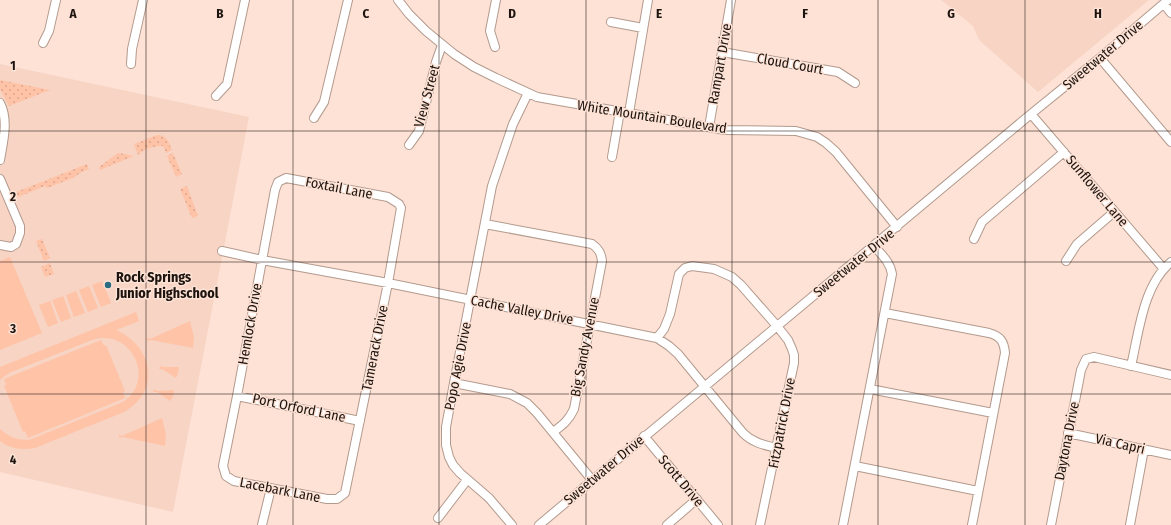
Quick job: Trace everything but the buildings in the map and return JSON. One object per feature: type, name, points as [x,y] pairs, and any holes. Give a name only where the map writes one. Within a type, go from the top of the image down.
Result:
[{"type":"street","points":[[43,43],[49,31],[56,0]]},
{"type":"street","points":[[131,64],[132,49],[142,0]]},
{"type":"street","points":[[216,96],[227,84],[245,0]]},
{"type":"street","points":[[314,118],[324,102],[348,0]]},
{"type":"street","name":"White Mountain Boulevard","points":[[398,0],[409,14],[426,31],[442,45],[474,67],[528,94],[546,100],[738,131],[796,131],[817,137],[836,152],[897,227]]},
{"type":"street","points":[[495,47],[490,31],[496,0]]},
{"type":"street","points":[[629,113],[648,0]]},
{"type":"street","name":"Rampart Drive","points":[[709,127],[731,0]]},
{"type":"street","points":[[1166,2],[1171,12]]},
{"type":"street","name":"Sweetwater Drive","points":[[539,525],[1166,2]]},
{"type":"street","points":[[611,22],[643,28]]},
{"type":"street","name":"View Street","points":[[409,144],[419,131],[436,62],[442,45]]},
{"type":"street","name":"Cloud Court","points":[[722,52],[838,72],[855,83]]},
{"type":"street","points":[[1100,58],[1171,142]]},
{"type":"street","name":"Popo Agie Drive","points":[[512,525],[490,498],[467,480],[454,465],[449,457],[446,445],[446,427],[492,186],[516,118],[528,94]]},
{"type":"street","points":[[0,103],[4,119],[4,138],[0,160]]},
{"type":"street","points":[[612,156],[620,111]]},
{"type":"street","name":"Sunflower Lane","points":[[1031,114],[1163,268]]},
{"type":"street","points":[[974,239],[982,222],[1064,152]]},
{"type":"street","name":"Foxtail Lane","points":[[278,182],[286,178],[388,197],[399,204]]},
{"type":"street","points":[[0,179],[21,229],[16,244],[11,247],[0,245]]},
{"type":"street","name":"Hemlock Drive","points":[[223,466],[278,182]]},
{"type":"street","name":"Tamerack Drive","points":[[345,493],[388,283],[401,208],[399,204]]},
{"type":"street","points":[[1066,261],[1077,244],[1114,212]]},
{"type":"street","name":"Big Sandy Avenue","points":[[485,224],[592,244],[598,248],[601,254],[602,261],[574,409],[564,424],[553,432]]},
{"type":"street","points":[[843,525],[891,281],[891,267],[874,246]]},
{"type":"street","name":"Cache Valley Drive","points":[[222,251],[657,338],[678,354],[748,438],[762,445],[777,448]]},
{"type":"street","points":[[1171,262],[1163,268],[1147,297],[1131,366],[1171,375]]},
{"type":"street","name":"Fitzpatrick Drive","points":[[657,338],[664,329],[670,314],[679,274],[685,268],[692,266],[714,269],[732,277],[741,285],[788,340],[794,355],[777,448],[760,525]]},
{"type":"street","points":[[885,313],[989,333],[1000,337],[1003,342],[1005,353],[972,525]]},
{"type":"street","name":"Daytona Drive","points":[[1051,525],[1081,370],[1086,359],[1094,357],[1131,366]]},
{"type":"street","points":[[454,383],[510,394],[519,398],[537,412],[592,480]]},
{"type":"street","points":[[870,389],[993,413]]},
{"type":"street","name":"Port Orford Lane","points":[[237,396],[360,421]]},
{"type":"street","name":"Via Capri","points":[[1068,432],[1171,456]]},
{"type":"street","name":"Scott Drive","points":[[644,436],[718,525]]},
{"type":"street","points":[[1130,525],[1144,450]]},
{"type":"street","name":"Lacebark Lane","points":[[223,466],[226,476],[234,481],[327,499],[336,499],[345,493]]},
{"type":"street","points":[[855,466],[978,490]]},
{"type":"street","points":[[438,518],[467,480]]},
{"type":"street","points":[[262,525],[271,488]]},
{"type":"street","points":[[667,525],[697,499]]},
{"type":"shaded area","points":[[941,0],[1149,0],[1038,92],[979,40],[973,26]]},
{"type":"shaded area","name":"Rock Springs Junior Highschool","points":[[0,64],[249,117],[173,512],[0,472]]},
{"type":"shaded area","points":[[0,80],[50,90],[9,106],[0,89]]},
{"type":"shaded area","points":[[157,135],[165,137],[172,150],[166,153],[163,146],[156,146],[147,149],[138,155],[134,144]]},
{"type":"shaded area","points":[[118,153],[134,156],[100,170],[99,167]]},
{"type":"shaded area","points":[[173,153],[182,174],[176,177],[167,156]]},
{"type":"shaded area","points":[[87,164],[89,169],[73,178],[47,188],[45,186],[18,197],[16,192]]},
{"type":"shaded area","points":[[187,186],[198,216],[192,218],[180,189]]},
{"type":"shaded area","points":[[42,239],[50,258],[44,261],[36,241]]},
{"type":"shaded area","points":[[10,257],[42,333],[0,350],[0,261]]},
{"type":"shaded area","points":[[50,263],[54,274],[45,277],[41,267]]},
{"type":"shaded area","points":[[102,281],[111,303],[101,307],[92,285]]},
{"type":"shaded area","points":[[89,286],[98,308],[88,312],[79,290]]},
{"type":"shaded area","points":[[76,291],[85,313],[74,317],[66,295]]},
{"type":"shaded area","points":[[63,296],[71,318],[61,322],[52,300]]},
{"type":"shaded area","points":[[50,301],[58,323],[48,327],[39,305]]},
{"type":"shaded area","points":[[136,312],[139,321],[116,330],[129,337],[145,357],[148,369],[148,381],[144,393],[136,403],[124,412],[35,448],[16,448],[8,446],[0,441],[0,429],[13,438],[29,440],[123,402],[133,392],[138,381],[138,369],[135,358],[128,348],[118,341],[106,338],[92,340],[9,373],[0,380],[0,367]]},
{"type":"shaded area","points":[[190,321],[194,337],[193,348],[151,340],[147,341],[147,338],[150,339]]},
{"type":"shaded area","points":[[101,340],[104,346],[106,345],[125,391],[123,392],[125,398],[28,438],[25,431],[23,432],[4,386],[6,385],[4,379]]},
{"type":"shaded area","points":[[160,366],[179,367],[176,378],[162,369],[159,369]]},
{"type":"shaded area","points":[[154,389],[157,391],[174,390],[173,397],[170,401],[157,392],[153,392]]},
{"type":"shaded area","points":[[162,418],[166,434],[165,446],[123,437],[119,438],[119,435],[122,436]]},
{"type":"place","name":"Rock Springs Junior Highschool","points":[[108,285]]}]
